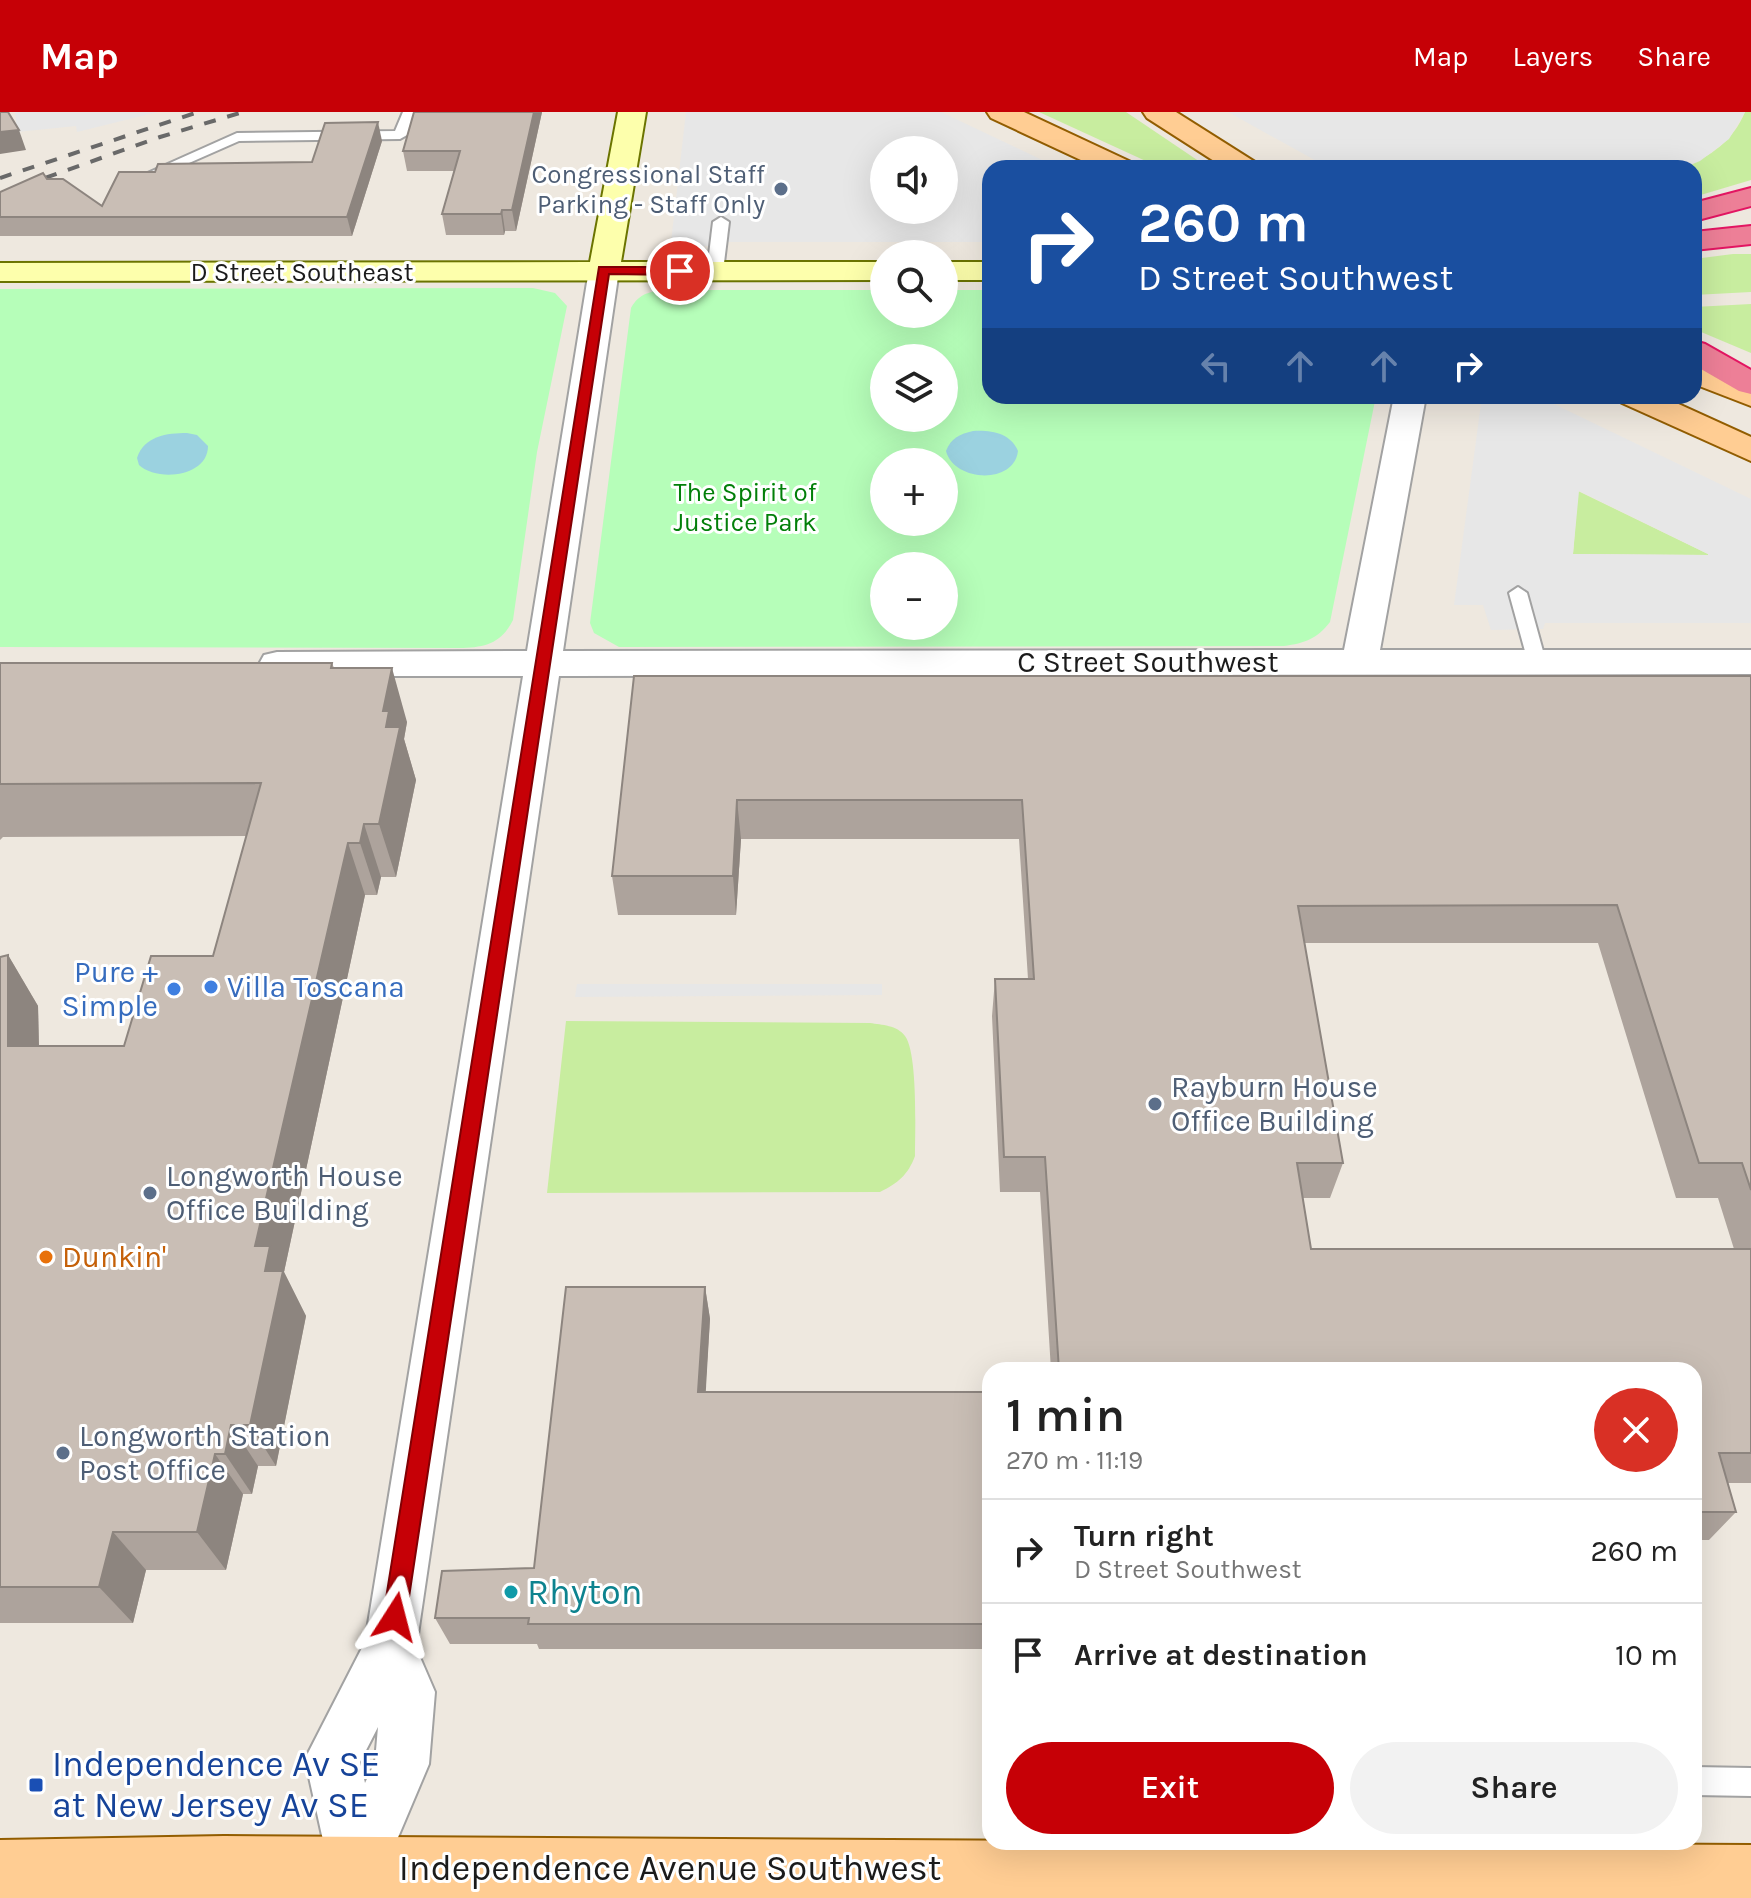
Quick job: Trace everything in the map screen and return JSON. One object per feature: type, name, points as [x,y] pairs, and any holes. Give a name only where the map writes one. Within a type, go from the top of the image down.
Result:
[{"type":"highway","points":[[1702,210],[1751,197]]},
{"type":"highway","points":[[1702,240],[1751,235]]},
{"type":"highway","points":[[1702,356],[1751,384]]},
{"type":"main road","points":[[1001,112],[1104,160]]},
{"type":"main road","points":[[1157,112],[1232,160]]},
{"type":"main road","points":[[1702,375],[1751,396]]},
{"type":"main road","points":[[1651,404],[1751,450]]},
{"type":"main road","name":"Independence Avenue Southwest","points":[[0,1870],[354,1883],[1118,1884],[1447,1857],[1645,1887],[1751,1875]]},
{"type":"street","points":[[354,1883],[402,1764],[408,1692],[390,1648],[604,270],[632,112]]},
{"type":"street","name":"D Street Southeast","points":[[0,272],[870,271]]},
{"type":"street","points":[[958,271],[982,271]]},
{"type":"street","points":[[1360,662],[1408,404]]},
{"type":"street","name":"C Street Southwest","points":[[243,664],[1751,662]]},
{"type":"lane","points":[[137,181],[237,137],[400,135],[410,112]]},
{"type":"lane","points":[[715,271],[721,222]]},
{"type":"lane","points":[[1518,593],[1537,662]]},
{"type":"lane","points":[[1702,1781],[1751,1782]]},
{"type":"green space","points":[[1039,112],[1126,112],[1197,160],[1144,160]]},
{"type":"green space","points":[[1745,112],[1751,112],[1751,180],[1702,195],[1702,160],[1699,160],[1720,146]]},
{"type":"green space","points":[[1751,254],[1751,292],[1702,295],[1702,258]]},
{"type":"green space","points":[[533,288],[555,293],[567,306],[537,452],[513,620],[499,638],[486,645],[463,648],[0,647],[0,289]]},
{"type":"green space","name":"The Spirit of Justice Park","points":[[667,290],[870,290],[870,328],[958,328],[958,290],[982,290],[982,404],[1374,404],[1330,622],[1310,639],[1284,646],[619,647],[594,633],[590,623],[631,308],[646,294]]},
{"type":"green space","points":[[1751,304],[1751,353],[1702,332],[1702,307]]},
{"type":"green space","points":[[1578,491],[1710,555],[1573,554]]},
{"type":"green space","points":[[566,1021],[870,1023],[894,1028],[905,1036],[912,1059],[915,1156],[902,1178],[880,1192],[547,1193]]},
{"type":"shaded area","points":[[15,112],[158,112],[77,132],[76,126],[17,132]]},
{"type":"shaded area","name":"Congressional Staff Parking - Staff Only","points":[[686,112],[941,112],[1042,160],[982,160],[982,242],[728,242],[727,246],[691,246],[671,242]]},
{"type":"shaded area","points":[[1228,112],[1745,112],[1729,139],[1701,160],[1315,160]]},
{"type":"shaded area","points":[[1481,404],[1556,405],[1751,499],[1751,623],[1545,623],[1543,629],[1491,630],[1483,605],[1454,605]],"holes":[[[1579,491],[1708,554],[1573,554]]]},
{"type":"shaded area","points":[[577,984],[882,984],[882,995],[575,997]]},
{"type":"water","points":[[987,431],[1005,436],[1018,451],[1014,462],[996,474],[971,474],[960,469],[958,448],[948,448],[956,437]]},
{"type":"water","points":[[164,435],[197,435],[208,446],[206,456],[191,470],[180,474],[157,474],[139,465],[137,458],[140,451],[151,440]]},
{"type":"building","points":[[0,112],[8,112],[19,130],[0,132]]},
{"type":"building","points":[[414,112],[534,112],[512,210],[502,210],[501,214],[442,214],[460,151],[403,151]]},
{"type":"building","points":[[378,122],[347,217],[0,217],[0,192],[43,173],[47,179],[63,179],[102,206],[119,172],[155,172],[158,164],[312,162],[325,123]]},
{"type":"building","name":"Longworth House Office Building","points":[[0,663],[332,663],[331,668],[392,668],[383,711],[389,711],[386,727],[400,727],[379,824],[364,824],[360,843],[348,843],[255,1246],[270,1246],[265,1271],[283,1271],[250,1425],[231,1425],[225,1454],[215,1454],[197,1532],[113,1532],[99,1587],[0,1587],[0,957],[8,955],[8,1046],[124,1046],[151,956],[213,956],[261,783],[0,784]]},
{"type":"building","name":"Rayburn House Office Building","points":[[634,676],[1751,676],[1751,1190],[1742,1163],[1699,1163],[1617,905],[1298,906],[1343,1163],[1297,1163],[1311,1249],[1751,1249],[1751,1453],[1719,1453],[1736,1512],[1702,1512],[1702,1362],[1058,1362],[1045,1157],[1004,1157],[995,979],[1034,979],[1022,800],[737,800],[733,876],[612,876]]},
{"type":"building","points":[[566,1287],[705,1287],[698,1392],[982,1392],[982,1624],[528,1624],[529,1618],[435,1618],[442,1571],[534,1568]]},
{"type":"railway","points":[[0,178],[198,112]]},
{"type":"railway","points":[[0,194],[160,137],[243,112]]},
{"type":"place","name":"Congressional Staff Parking - Staff Only","points":[[781,189]]},
{"type":"place","name":"Villa Toscana","points":[[211,987]]},
{"type":"place","name":"Pure + Simple","points":[[174,989]]},
{"type":"place","name":"Rayburn House Office Building","points":[[1155,1104]]},
{"type":"place","name":"Longworth House Office Building","points":[[150,1193]]},
{"type":"place","name":"Dunkin'","points":[[46,1257]]},
{"type":"place","name":"Longworth Station Post Office","points":[[63,1453]]},
{"type":"place","name":"Rhyton","points":[[511,1592]]},
{"type":"place","name":"Independence Av SE at New Jersey Av SE","points":[[36,1785]]},
{"type":"route","points":[[395,1617],[604,270],[680,271]]}]
